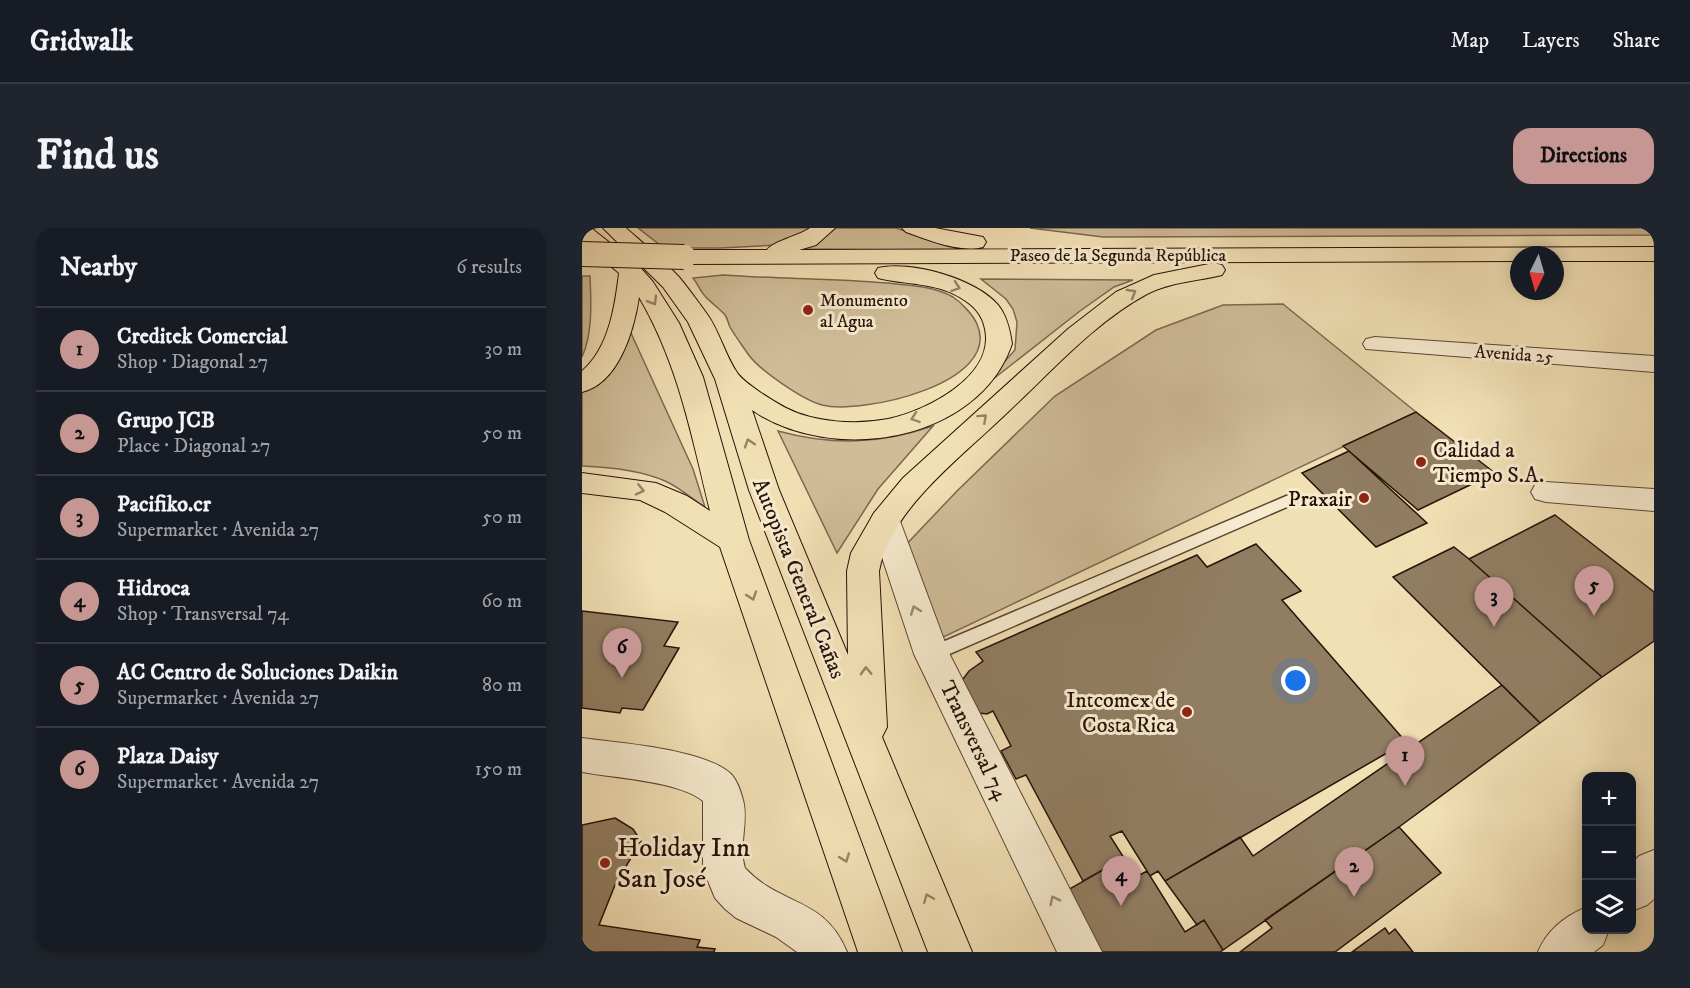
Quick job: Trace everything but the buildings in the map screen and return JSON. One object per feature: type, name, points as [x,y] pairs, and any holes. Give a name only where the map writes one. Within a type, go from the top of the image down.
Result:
[{"type":"highway","name":"Autopista General Cañas","points":[[614,228],[671,282],[689,305],[700,321],[728,379],[764,490],[950,952]]},
{"type":"highway","points":[[684,261],[764,253],[788,248],[808,240],[824,228]]},
{"type":"highway","points":[[913,228],[942,237],[1069,256]]},
{"type":"highway","name":"Autopista General Cañas","points":[[582,231],[631,271],[645,287],[667,323],[690,377],[733,540],[880,952]]},
{"type":"highway","name":"Paseo de la Segunda República","points":[[582,254],[773,267],[1246,265],[1510,267]]},
{"type":"highway","name":"Paseo de la Segunda República","points":[[582,267],[684,261],[1069,256],[1654,254]]},
{"type":"highway","points":[[869,750],[863,571],[867,553],[885,521],[927,470],[1077,334],[1124,297],[1162,280],[1246,265]]},
{"type":"highway","points":[[728,379],[772,412],[798,424],[836,429],[887,428],[933,413],[962,396],[989,369],[1000,344],[990,310],[968,291],[935,280],[897,274],[773,267]]},
{"type":"highway","points":[[1564,268],[1654,269]]},
{"type":"highway","points":[[582,384],[604,361],[622,324],[631,271]]},
{"type":"highway","points":[[582,483],[645,490],[676,504],[733,540]]},
{"type":"street","name":"Avenida 25","points":[[1375,344],[1654,364]]},
{"type":"street","points":[[1545,492],[1654,500]]},
{"type":"street","name":"Transversal 74","points":[[885,521],[932,654],[1080,952]]},
{"type":"street","points":[[582,755],[686,773],[703,778],[718,788],[724,804],[721,863],[730,884],[751,902],[807,930],[825,952]]},
{"type":"street","points":[[1636,887],[1654,871]]},
{"type":"street","points":[[1560,952],[1582,933]]},
{"type":"lane","points":[[932,654],[1291,499]]},
{"type":"shaded area","points":[[638,228],[815,228],[778,245],[664,248]]},
{"type":"shaded area","points":[[836,228],[896,228],[944,244],[996,251],[800,249],[816,243]]},
{"type":"shaded area","points":[[1030,228],[1654,228],[1654,235],[1103,237]]},
{"type":"shaded area","points":[[723,275],[866,281],[912,285],[937,290],[953,297],[970,313],[977,324],[979,345],[969,363],[950,378],[924,390],[867,405],[841,407],[822,405],[793,391],[754,361],[732,330],[725,315],[703,294],[693,278]]},
{"type":"shaded area","points":[[582,276],[590,276],[591,307],[590,328],[582,357]]},
{"type":"shaded area","points":[[981,279],[1133,280],[1114,287],[1080,311],[978,391],[1015,350],[1017,322],[1013,309],[1006,299]]},
{"type":"shaded area","points":[[615,298],[693,469],[705,507],[675,486],[655,477],[624,470],[582,466],[582,384],[619,320]]},
{"type":"shaded area","points":[[1283,304],[1416,412],[935,641],[901,550],[957,491],[1055,396],[1156,330],[1223,305]]},
{"type":"shaded area","points":[[933,426],[878,489],[837,553],[778,431],[818,439],[856,441],[894,436]]},
{"type":"place","name":"Monumento al Agua","points":[[808,310]]},
{"type":"place","name":"Calidad a Tiempo S.A.","points":[[1421,462]]},
{"type":"place","name":"Praxair","points":[[1364,498]]},
{"type":"place","name":"AC Centro de Soluciones Daikin","points":[[1594,616]]},
{"type":"place","name":"Pacifiko.cr","points":[[1494,627]]},
{"type":"place","name":"Plaza Daisy","points":[[622,678]]},
{"type":"place","name":"Intcomex de Costa Rica","points":[[1187,712]]},
{"type":"place","name":"Creditek Comercial","points":[[1405,786]]},
{"type":"place","name":"Holiday Inn San José","points":[[605,863]]},
{"type":"place","name":"Grupo JCB","points":[[1354,897]]},
{"type":"place","name":"Hidroca","points":[[1121,906]]}]
